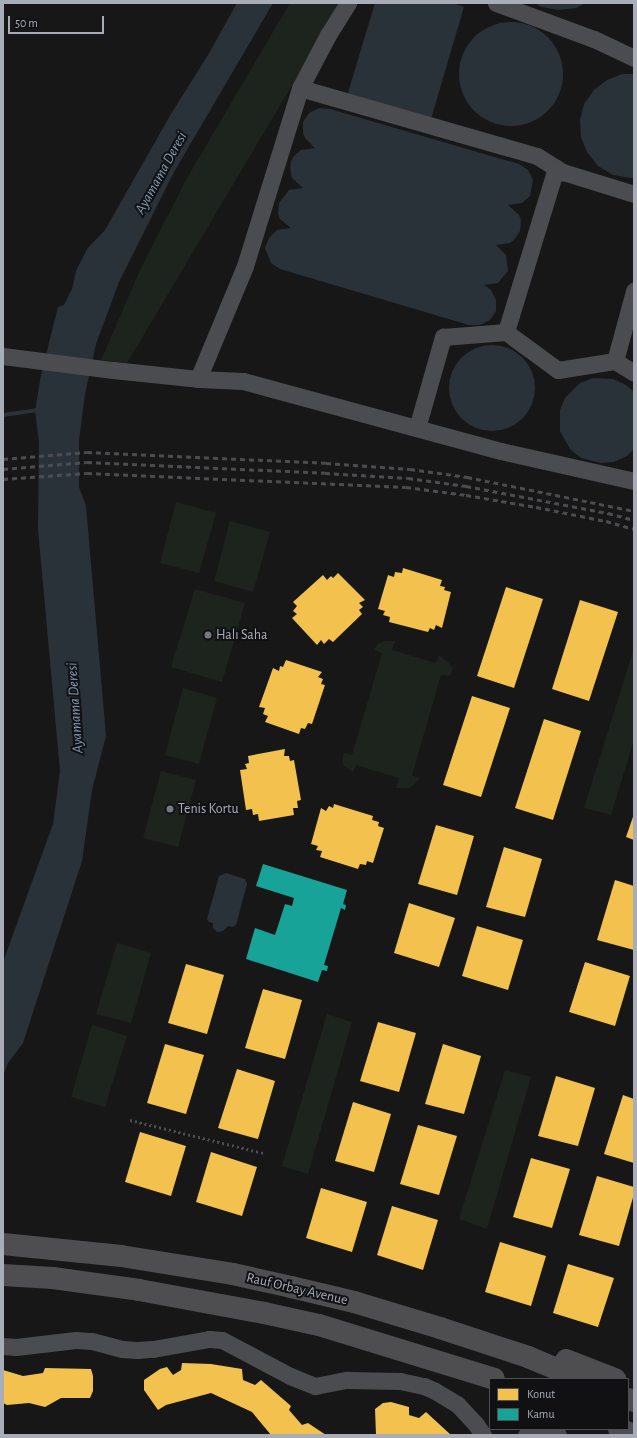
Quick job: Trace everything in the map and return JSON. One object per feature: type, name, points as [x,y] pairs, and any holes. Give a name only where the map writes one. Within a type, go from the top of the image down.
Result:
[{"type":"highway","name":"Rauf Orbay Avenue","points":[[3,1244],[121,1256],[240,1276],[354,1302],[528,1357],[579,1378]]},
{"type":"highway","points":[[3,1274],[53,1278],[139,1290],[264,1313],[326,1327],[491,1378]]},
{"type":"highway","points":[[528,1357],[561,1358],[612,1378]]},
{"type":"lane","points":[[198,379],[245,266],[300,88],[328,35],[348,3]]},
{"type":"lane","points":[[496,3],[594,39],[634,58]]},
{"type":"lane","points":[[300,88],[537,156],[563,172],[634,194]]},
{"type":"lane","points":[[506,332],[556,168]]},
{"type":"lane","points":[[615,360],[634,291]]},
{"type":"lane","points":[[417,428],[443,338],[506,332],[558,370],[615,360],[634,373]]},
{"type":"lane","points":[[3,356],[198,379],[244,381],[500,451],[634,481]]},
{"type":"lane","points":[[3,1346],[16,1347],[76,1340],[92,1341],[122,1349],[137,1350],[153,1349],[208,1339],[222,1340],[290,1376],[315,1386],[347,1380],[400,1381],[424,1386],[457,1404],[475,1423],[483,1435]]},
{"type":"lane","points":[[526,1435],[544,1433],[558,1435]]},
{"type":"path","points":[[130,1120],[263,1153]]},
{"type":"shaded area","points":[[290,3],[341,3],[127,363],[101,360],[141,268],[187,178]]},
{"type":"shaded area","points":[[176,502],[216,513],[199,573],[160,563]]},
{"type":"shaded area","points":[[230,521],[270,532],[253,592],[214,581]]},
{"type":"shaded area","name":"Halı Saha","points":[[195,589],[245,603],[222,682],[171,667]]},
{"type":"shaded area","points":[[385,641],[395,641],[392,650],[436,663],[439,655],[450,664],[453,669],[450,676],[441,675],[412,775],[420,779],[410,788],[396,788],[399,778],[356,765],[353,772],[344,766],[342,759],[344,753],[352,755],[382,653],[373,650],[379,643]]},
{"type":"shaded area","points":[[634,648],[634,740],[611,815],[584,808]]},
{"type":"shaded area","name":"Tenis Kortu","points":[[183,688],[217,698],[199,764],[165,755]]},
{"type":"shaded area","name":"Tenis Kortu","points":[[161,771],[196,780],[178,847],[143,838]]},
{"type":"shaded area","points":[[117,943],[151,953],[131,1023],[96,1014]]},
{"type":"shaded area","points":[[327,1014],[352,1022],[308,1174],[282,1166]]},
{"type":"shaded area","points":[[92,1025],[127,1036],[105,1107],[71,1097]]},
{"type":"shaded area","points":[[505,1070],[531,1077],[487,1229],[459,1219]]},
{"type":"water","name":"Ayamama Deresi","points":[[237,3],[273,3],[174,172],[119,282],[96,344],[85,394],[79,440],[79,487],[86,506],[106,736],[92,790],[82,861],[23,1043],[8,1063],[3,1076],[3,962],[53,824],[60,771],[38,529],[39,442],[35,411],[41,375],[58,307],[64,305],[72,289],[76,271],[87,249],[105,230],[171,114],[208,55]]},
{"type":"water","points":[[375,3],[453,3],[464,7],[431,119],[347,96]]},
{"type":"water","points":[[535,3],[585,3],[576,8],[559,10],[541,7]]},
{"type":"water","points":[[511,22],[531,26],[548,37],[559,54],[563,74],[559,94],[548,111],[531,122],[511,126],[491,122],[474,111],[463,94],[459,74],[463,54],[474,37],[491,26]]},
{"type":"water","points":[[622,74],[634,74],[634,178],[613,175],[598,166],[587,152],[581,137],[580,120],[584,104],[594,90],[607,80]]},
{"type":"water","points":[[319,108],[330,109],[519,164],[528,170],[533,180],[530,196],[522,203],[508,205],[519,215],[521,220],[520,231],[510,243],[496,245],[506,255],[508,271],[498,283],[484,285],[491,290],[496,300],[496,311],[490,320],[480,325],[469,325],[280,269],[271,263],[265,248],[269,238],[277,230],[291,228],[280,219],[278,213],[279,203],[289,190],[303,188],[292,178],[290,168],[291,162],[293,157],[301,150],[315,148],[305,138],[303,133],[303,122],[309,113]]},
{"type":"water","points":[[492,345],[508,348],[516,352],[528,364],[532,372],[535,388],[532,404],[528,412],[516,424],[508,428],[492,431],[476,428],[468,424],[456,412],[452,404],[449,388],[452,372],[456,364],[468,352],[476,348]]},
{"type":"water","points":[[593,378],[613,379],[626,385],[634,392],[634,449],[627,456],[614,462],[601,463],[581,458],[570,449],[560,431],[560,410],[565,398],[580,383]]},
{"type":"water","points":[[226,873],[245,879],[247,884],[236,925],[233,927],[228,926],[223,931],[217,932],[213,928],[213,923],[209,922],[207,919],[219,876]]},
{"type":"building: Konut","points":[[403,568],[442,580],[440,586],[445,587],[444,590],[451,592],[442,628],[436,625],[434,630],[430,628],[428,632],[389,622],[390,617],[383,615],[385,611],[378,609],[388,575],[394,577],[395,572],[402,573]]},
{"type":"building: Konut","points":[[338,573],[365,600],[359,603],[363,607],[359,610],[362,614],[333,642],[329,639],[324,644],[321,640],[317,645],[292,618],[297,614],[293,611],[297,606],[293,602],[323,575],[327,580],[331,576],[333,578]]},
{"type":"building: Konut","points":[[506,587],[543,599],[514,688],[477,676]]},
{"type":"building: Konut","points":[[580,600],[618,612],[589,701],[552,689]]},
{"type":"building: Konut","points":[[286,660],[322,672],[318,677],[323,679],[321,684],[325,685],[312,724],[308,723],[305,729],[301,728],[299,734],[265,722],[268,716],[263,714],[265,708],[259,707],[273,668],[279,671],[280,666],[283,667]]},
{"type":"building: Konut","points":[[472,696],[510,708],[481,797],[443,785]]},
{"type":"building: Konut","points":[[544,719],[581,731],[553,820],[515,808]]},
{"type":"building: Konut","points":[[285,749],[284,756],[289,756],[290,761],[294,760],[301,800],[297,801],[298,808],[293,808],[294,815],[259,821],[258,814],[253,815],[252,809],[246,810],[240,770],[247,769],[245,764],[249,763],[248,756]]},
{"type":"building: Konut","points":[[334,804],[373,816],[372,820],[379,822],[378,826],[384,828],[373,863],[367,861],[366,865],[360,864],[358,869],[320,857],[322,851],[316,850],[318,846],[311,844],[321,808],[326,811],[329,806],[333,808]]},
{"type":"building: Konut","points":[[634,814],[634,840],[626,837]]},
{"type":"building: Konut","points":[[436,825],[474,836],[457,895],[418,884]]},
{"type":"building: Konut","points":[[504,847],[542,859],[525,917],[486,907]]},
{"type":"building: Konut","points":[[615,880],[634,886],[634,950],[597,940]]},
{"type":"building: Konut","points":[[409,903],[455,918],[439,967],[394,953]]},
{"type":"building: Konut","points":[[477,926],[523,940],[508,990],[462,976]]},
{"type":"building: Konut","points":[[585,962],[630,976],[615,1026],[569,1012]]},
{"type":"building: Konut","points":[[186,964],[224,975],[207,1034],[168,1023]]},
{"type":"building: Konut","points":[[263,989],[302,1000],[285,1059],[245,1048]]},
{"type":"building: Konut","points":[[378,1022],[416,1033],[399,1092],[360,1081]]},
{"type":"building: Konut","points":[[165,1044],[204,1055],[186,1114],[147,1103]]},
{"type":"building: Konut","points":[[443,1044],[481,1056],[464,1114],[425,1104]]},
{"type":"building: Konut","points":[[237,1069],[275,1081],[258,1139],[218,1128]]},
{"type":"building: Konut","points":[[556,1076],[595,1088],[578,1146],[538,1136]]},
{"type":"building: Konut","points":[[623,1095],[634,1099],[634,1163],[604,1154]]},
{"type":"building: Konut","points":[[353,1102],[391,1114],[374,1172],[335,1161]]},
{"type":"building: Konut","points":[[418,1125],[457,1136],[439,1195],[400,1184]]},
{"type":"building: Konut","points":[[140,1132],[186,1146],[171,1196],[125,1182]]},
{"type":"building: Konut","points":[[211,1152],[257,1167],[242,1216],[196,1202]]},
{"type":"building: Konut","points":[[531,1158],[570,1169],[552,1228],[513,1217]]},
{"type":"building: Konut","points":[[597,1176],[634,1187],[634,1194],[619,1246],[579,1235]]},
{"type":"building: Konut","points":[[321,1188],[367,1202],[352,1252],[306,1238]]},
{"type":"building: Konut","points":[[392,1206],[438,1220],[423,1270],[377,1255]]},
{"type":"building: Konut","points":[[500,1242],[546,1256],[531,1306],[485,1292]]},
{"type":"building: Konut","points":[[568,1264],[614,1278],[598,1327],[553,1313]]},
{"type":"building: Konut","points":[[182,1363],[211,1364],[242,1369],[243,1380],[255,1385],[261,1380],[291,1406],[289,1410],[302,1425],[308,1423],[326,1435],[271,1435],[252,1412],[211,1393],[166,1405],[158,1410],[144,1390],[144,1380],[160,1369],[167,1367],[173,1375],[181,1370]]},
{"type":"building: Konut","points":[[45,1368],[91,1369],[93,1376],[93,1391],[90,1398],[61,1398],[45,1407],[29,1403],[7,1405],[3,1403],[3,1370],[23,1376],[43,1373]]},
{"type":"building: Konut","points":[[391,1402],[409,1407],[409,1415],[419,1418],[426,1412],[451,1435],[376,1435],[375,1409],[383,1403]]},
{"type":"building: Kamu","points":[[263,864],[347,890],[343,904],[346,905],[345,910],[341,908],[324,965],[328,966],[327,971],[322,970],[318,982],[246,959],[255,928],[275,935],[285,904],[292,906],[294,898],[256,886]]},
{"type":"waterway","points":[[3,415],[38,410]]},
{"type":"railway","points":[[3,459],[87,452],[326,463],[410,469],[467,477],[634,511]]},
{"type":"railway","points":[[3,469],[87,462],[408,478],[466,486],[608,513],[634,520]]},
{"type":"railway","points":[[3,479],[87,473],[406,487],[466,495],[536,507],[606,521],[634,529]]},
{"type":"place","name":"Halı Saha","points":[[208,635]]},
{"type":"place","name":"Tenis Kortu","points":[[170,809]]}]
